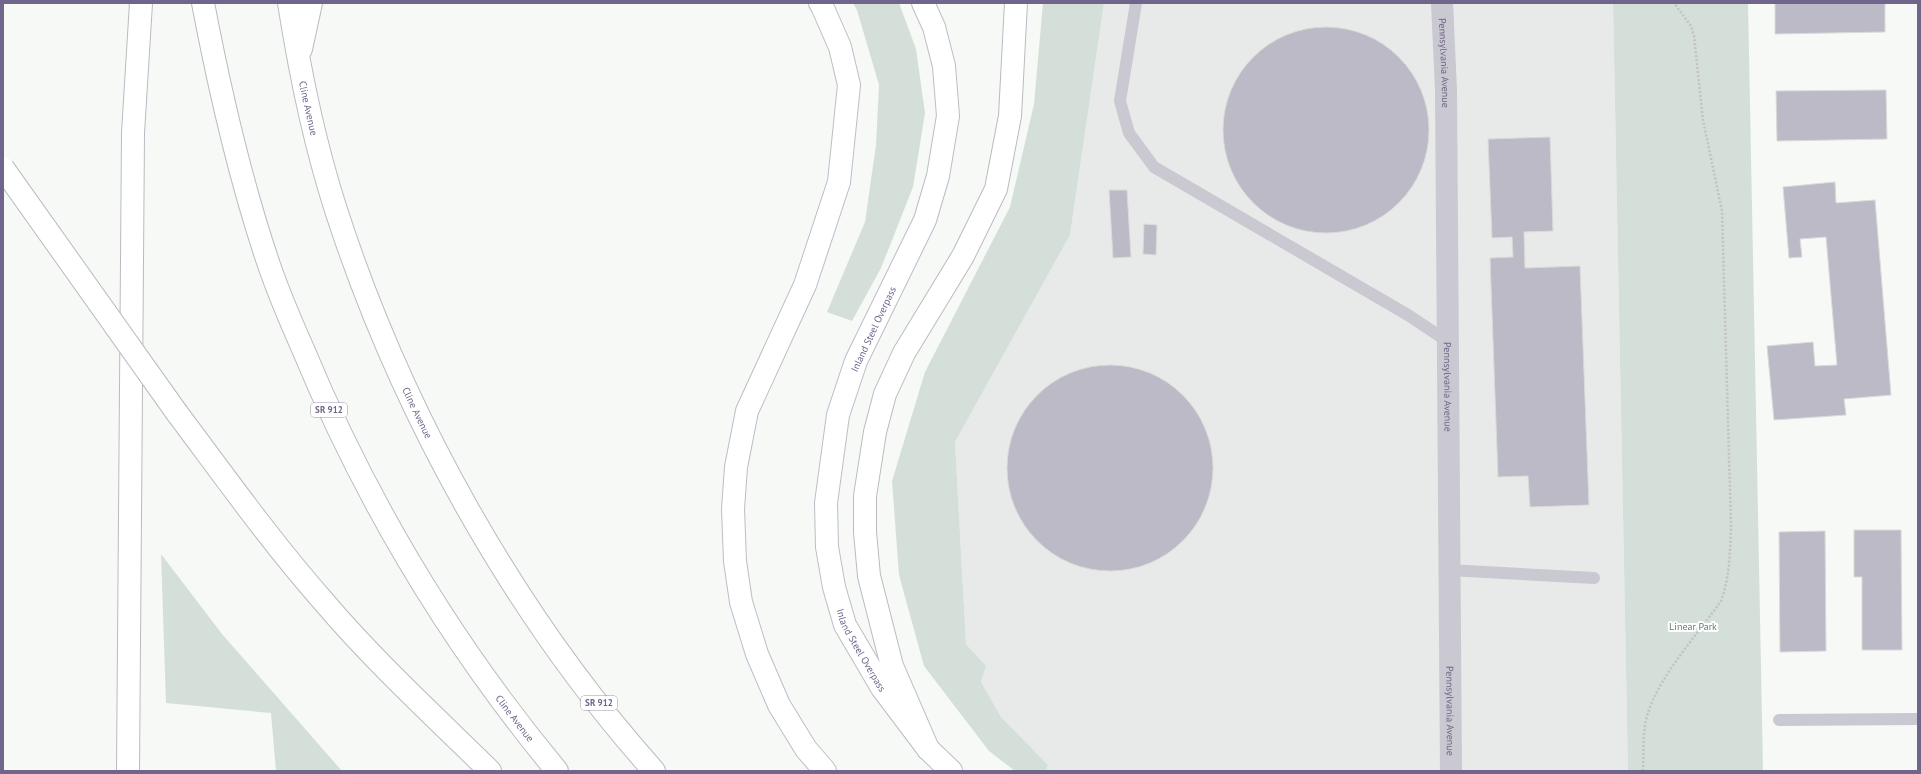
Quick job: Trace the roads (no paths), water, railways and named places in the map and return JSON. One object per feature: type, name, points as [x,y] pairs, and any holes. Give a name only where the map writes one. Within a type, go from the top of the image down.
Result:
[{"type":"main road","points":[[128,771],[134,133],[141,3]]},
{"type":"main road","name":"Cline Avenue","points":[[203,3],[230,128],[248,201],[270,268],[320,392],[380,513],[412,569],[479,672],[557,771]]},
{"type":"main road","name":"Cline Avenue","points":[[288,3],[298,60],[315,135],[335,208],[356,270],[389,349],[424,424],[472,516],[545,632],[628,741],[654,771]]},
{"type":"main road","points":[[298,60],[311,3]]},
{"type":"main road","points":[[820,3],[840,47],[849,85],[839,182],[805,285],[747,412],[736,467],[734,509],[735,561],[742,602],[757,654],[779,705],[806,749],[825,771]]},
{"type":"main road","name":"Inland Steel Overpass","points":[[923,3],[934,27],[944,66],[948,116],[938,176],[924,220],[854,368],[838,415],[826,503],[827,547],[834,588],[844,625],[882,688],[928,749],[951,771]]},
{"type":"main road","points":[[928,749],[892,666],[869,576],[864,532],[865,496],[875,432],[886,394],[904,353],[963,256],[996,189],[1010,116],[1016,3]]},
{"type":"main road","points":[[3,168],[177,413],[284,555],[324,603],[364,646],[490,771]]},
{"type":"street","name":"Pennsylvania Avenue","points":[[1442,3],[1446,90],[1450,771]]},
{"type":"lane","points":[[1136,3],[1120,101],[1129,134],[1154,167],[1408,315],[1447,341]]},
{"type":"lane","points":[[1449,570],[1594,578]]},
{"type":"lane","points":[[1779,720],[1918,719]]},
{"type":"park label","name":"Linear Park","points":[[1693,626]]}]
